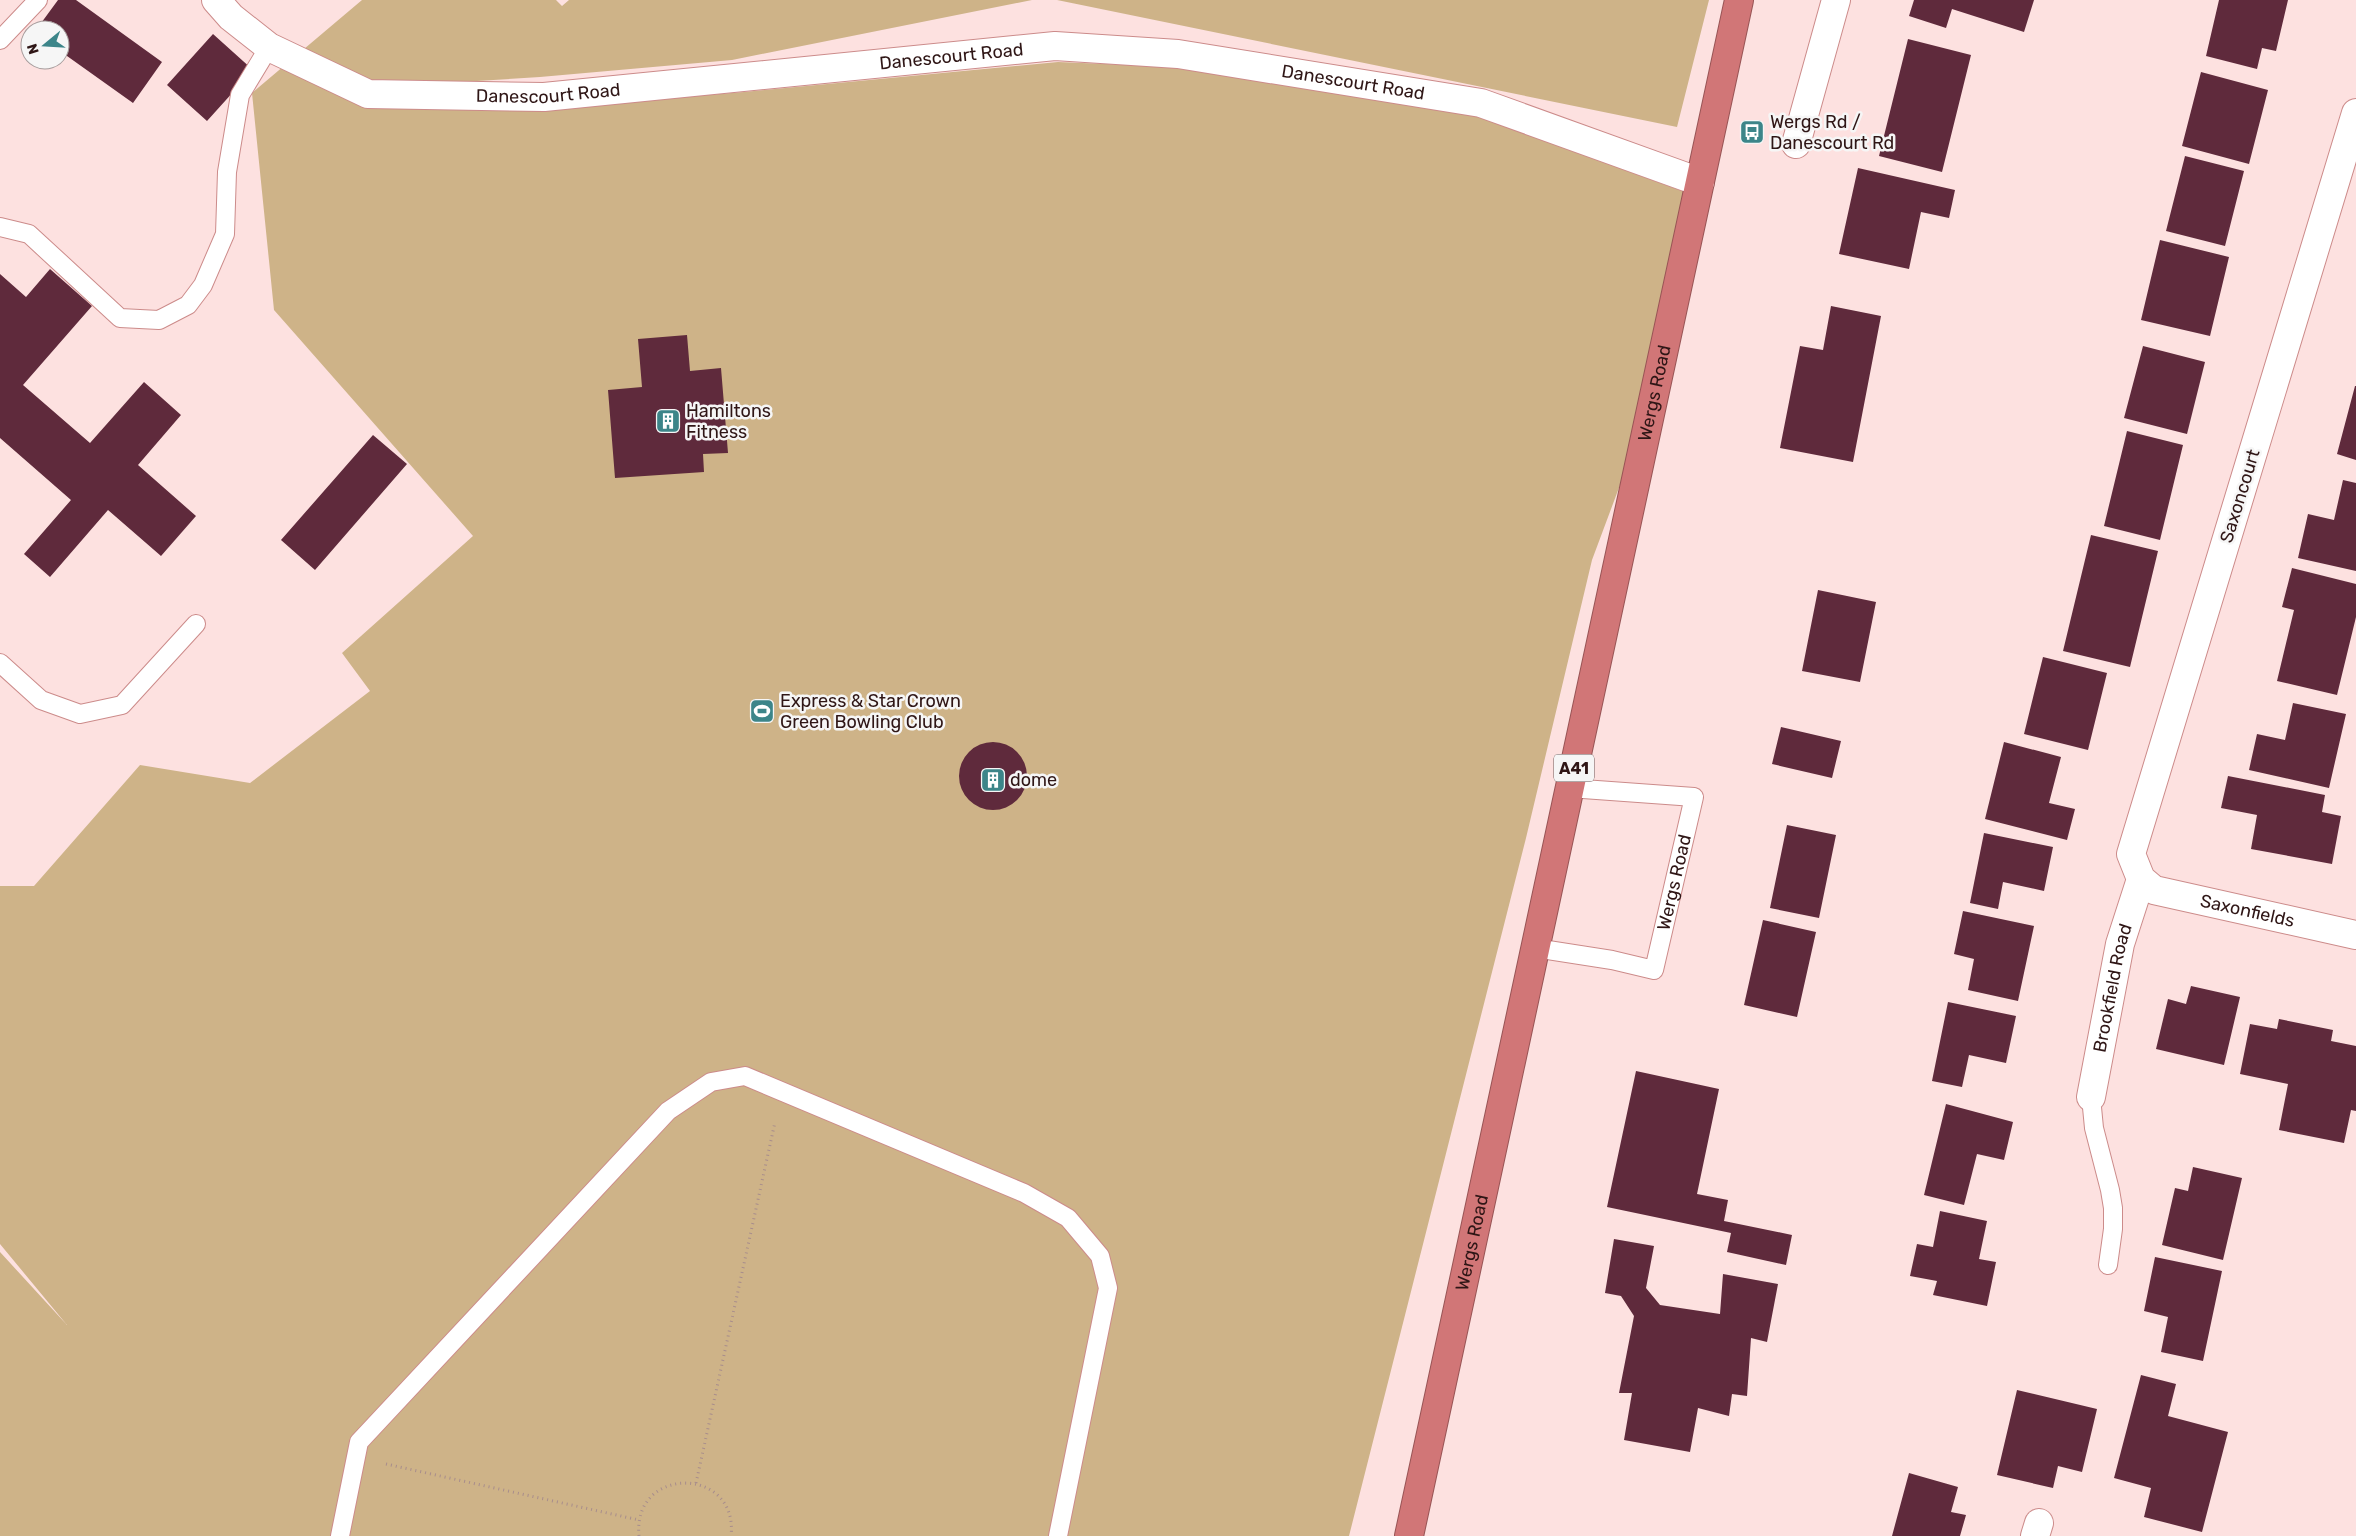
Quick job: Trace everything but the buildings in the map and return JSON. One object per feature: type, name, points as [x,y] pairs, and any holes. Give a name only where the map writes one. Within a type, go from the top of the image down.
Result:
[{"type":"highway","name":"Wergs Road","points":[[1409,1536],[1739,0]]},
{"type":"street","name":"Danescourt Road","points":[[216,0],[231,17],[269,47],[368,94],[544,97],[1055,46],[1178,54],[1481,103],[1700,182]]},
{"type":"street","points":[[1796,144],[1836,0]]},
{"type":"street","name":"Saxoncourt","points":[[2141,879],[2131,854],[2356,113]]},
{"type":"street","name":"Saxonfields","points":[[2141,879],[2154,890],[2356,935]]},
{"type":"street","name":"Brookfield Road","points":[[2091,1097],[2120,944],[2141,879]]},
{"type":"lane","points":[[0,40],[38,0]]},
{"type":"lane","points":[[0,227],[29,234],[120,318],[159,320],[188,305],[203,285],[225,234],[227,172],[240,94],[269,47]]},
{"type":"lane","points":[[0,663],[41,700],[80,714],[122,705],[196,624]]},
{"type":"lane","name":"Wergs Road","points":[[1534,948],[1612,960],[1654,970],[1694,797],[1570,788]]},
{"type":"lane","points":[[340,1536],[360,1442],[668,1111],[711,1082],[746,1076],[1024,1193],[1068,1218],[1100,1256],[1108,1288],[1058,1536]]},
{"type":"lane","points":[[2091,1097],[2094,1128],[2110,1190],[2112,1208],[2113,1229],[2108,1265]]},
{"type":"path","points":[[696,1483],[782,1091]]},
{"type":"path","points":[[357,1457],[639,1520]]},
{"type":"path","points":[[639,1536],[639,1520],[644,1506],[654,1494],[667,1485],[681,1482],[696,1483],[710,1489],[720,1498],[728,1511],[732,1525],[731,1536]]},
{"type":"shaded area","points":[[362,0],[556,0],[562,6],[569,0],[1032,0],[732,60],[540,77],[444,83],[445,109],[534,109],[744,92],[1058,62],[1178,67],[1480,117],[1685,192],[1642,426],[1592,560],[1526,838],[1349,1536],[0,1536],[0,1252],[67,1325],[0,1244],[0,886],[34,886],[140,765],[250,783],[370,691],[342,653],[473,536],[274,310],[252,93]]},
{"type":"shaded area","points":[[1057,0],[1709,0],[1677,127]]},
{"type":"place","name":"Wergs Rd / Danescourt Rd","points":[[1752,132]]},
{"type":"place","name":"Hamiltons Fitness","points":[[668,421]]},
{"type":"place","name":"Express & Star Crown Green Bowling Club","points":[[762,711]]},
{"type":"place","name":"dome","points":[[993,780]]}]
